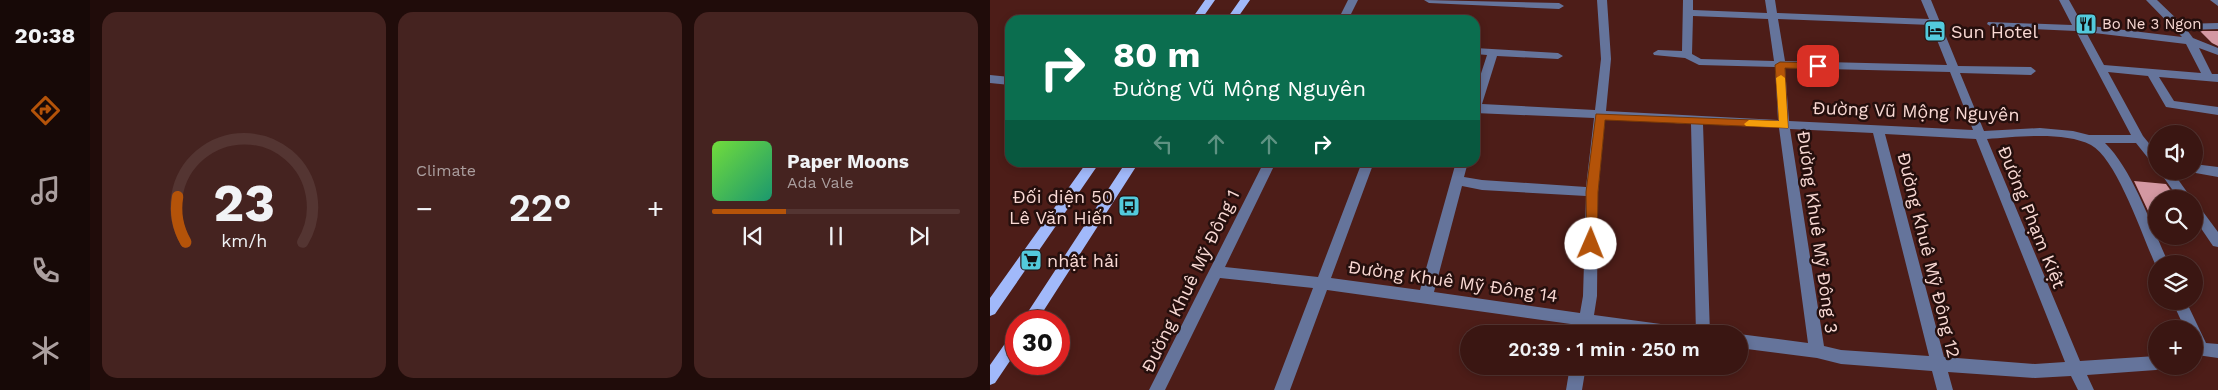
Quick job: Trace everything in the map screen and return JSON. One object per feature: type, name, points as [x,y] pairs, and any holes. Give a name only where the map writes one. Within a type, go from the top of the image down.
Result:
[{"type":"main road","points":[[1200,15],[1210,0]]},
{"type":"main road","points":[[1234,15],[1245,0]]},
{"type":"main road","points":[[990,310],[1090,167]]},
{"type":"main road","points":[[1036,310],[1130,167]]},
{"type":"main road","points":[[990,378],[1005,356]]},
{"type":"street","points":[[1346,15],[1353,0]]},
{"type":"street","points":[[1429,0],[1559,6]]},
{"type":"street","points":[[1585,325],[1590,296],[1592,192],[1606,58],[1602,0]]},
{"type":"street","points":[[1687,55],[1688,0]]},
{"type":"street","name":"Đường Khuê Mỹ Đông 3","points":[[1770,0],[1780,65],[1784,125],[1817,351]]},
{"type":"street","name":"Đường Phạm Kiệt","points":[[1926,0],[1952,70],[2074,369],[2086,390]]},
{"type":"street","points":[[2064,0],[2139,138],[2148,150]]},
{"type":"street","points":[[2151,0],[2180,27],[2191,41],[2213,78]]},
{"type":"street","points":[[2215,0],[2218,3]]},
{"type":"street","points":[[1689,13],[1934,22]]},
{"type":"street","points":[[1992,24],[2079,28],[2191,41],[2218,52]]},
{"type":"street","points":[[2180,27],[2218,26]]},
{"type":"street","points":[[1480,51],[1558,56]]},
{"type":"street","points":[[1480,93],[1493,52]]},
{"type":"street","points":[[1658,53],[1687,55],[1699,62],[2031,71]]},
{"type":"street","points":[[2101,68],[2213,78]]},
{"type":"street","points":[[2152,73],[2170,104],[2218,111]]},
{"type":"street","points":[[990,79],[1005,80]]},
{"type":"street","name":"Đường Vũ Mộng Nguyên","points":[[1480,109],[1980,135],[2009,133],[2072,135],[2089,139],[2106,151],[2116,165],[2158,255]]},
{"type":"street","points":[[1697,121],[1703,325]]},
{"type":"street","name":"Đường Khuê Mỹ Đông 12","points":[[1878,129],[1945,390]]},
{"type":"street","points":[[2089,139],[2139,138]]},
{"type":"street","name":"Đường Khuê Mỹ Đông 1","points":[[1157,390],[1268,167]]},
{"type":"street","points":[[1282,390],[1366,167]]},
{"type":"street","points":[[1426,295],[1461,167]]},
{"type":"street","points":[[2203,170],[2218,172]]},
{"type":"street","points":[[1457,180],[1482,185],[1592,192]]},
{"type":"street","points":[[2203,220],[2217,238]]},
{"type":"street","name":"Đường Khuê Mỹ Đông 14","points":[[1217,272],[1324,282],[1426,295],[1575,325]]},
{"type":"street","points":[[1748,342],[1817,351],[1841,357],[2035,371],[2148,364]]},
{"type":"street","points":[[2203,352],[2218,351]]},
{"type":"street","points":[[1574,390],[1576,375]]},
{"type":"building","points":[[2200,31],[2218,31],[2218,46],[2212,43]]},
{"type":"building","points":[[2134,181],[2166,184],[2170,190],[2148,190],[2148,211]]},
{"type":"slow traffic","points":[[1749,124],[1784,125],[1781,78]]},
{"type":"place","name":"Bo Ne 3 Ngon","points":[[2086,24]]},
{"type":"place","name":"Sun Hotel","points":[[1935,31]]},
{"type":"place","name":"Đối diện 50 Lê Văn Hiến","points":[[1129,206]]},
{"type":"place","name":"nhật hải","points":[[1031,260]]},
{"type":"route","points":[[1591,244],[1592,192],[1600,116],[1784,125],[1780,65],[1818,66]]}]
